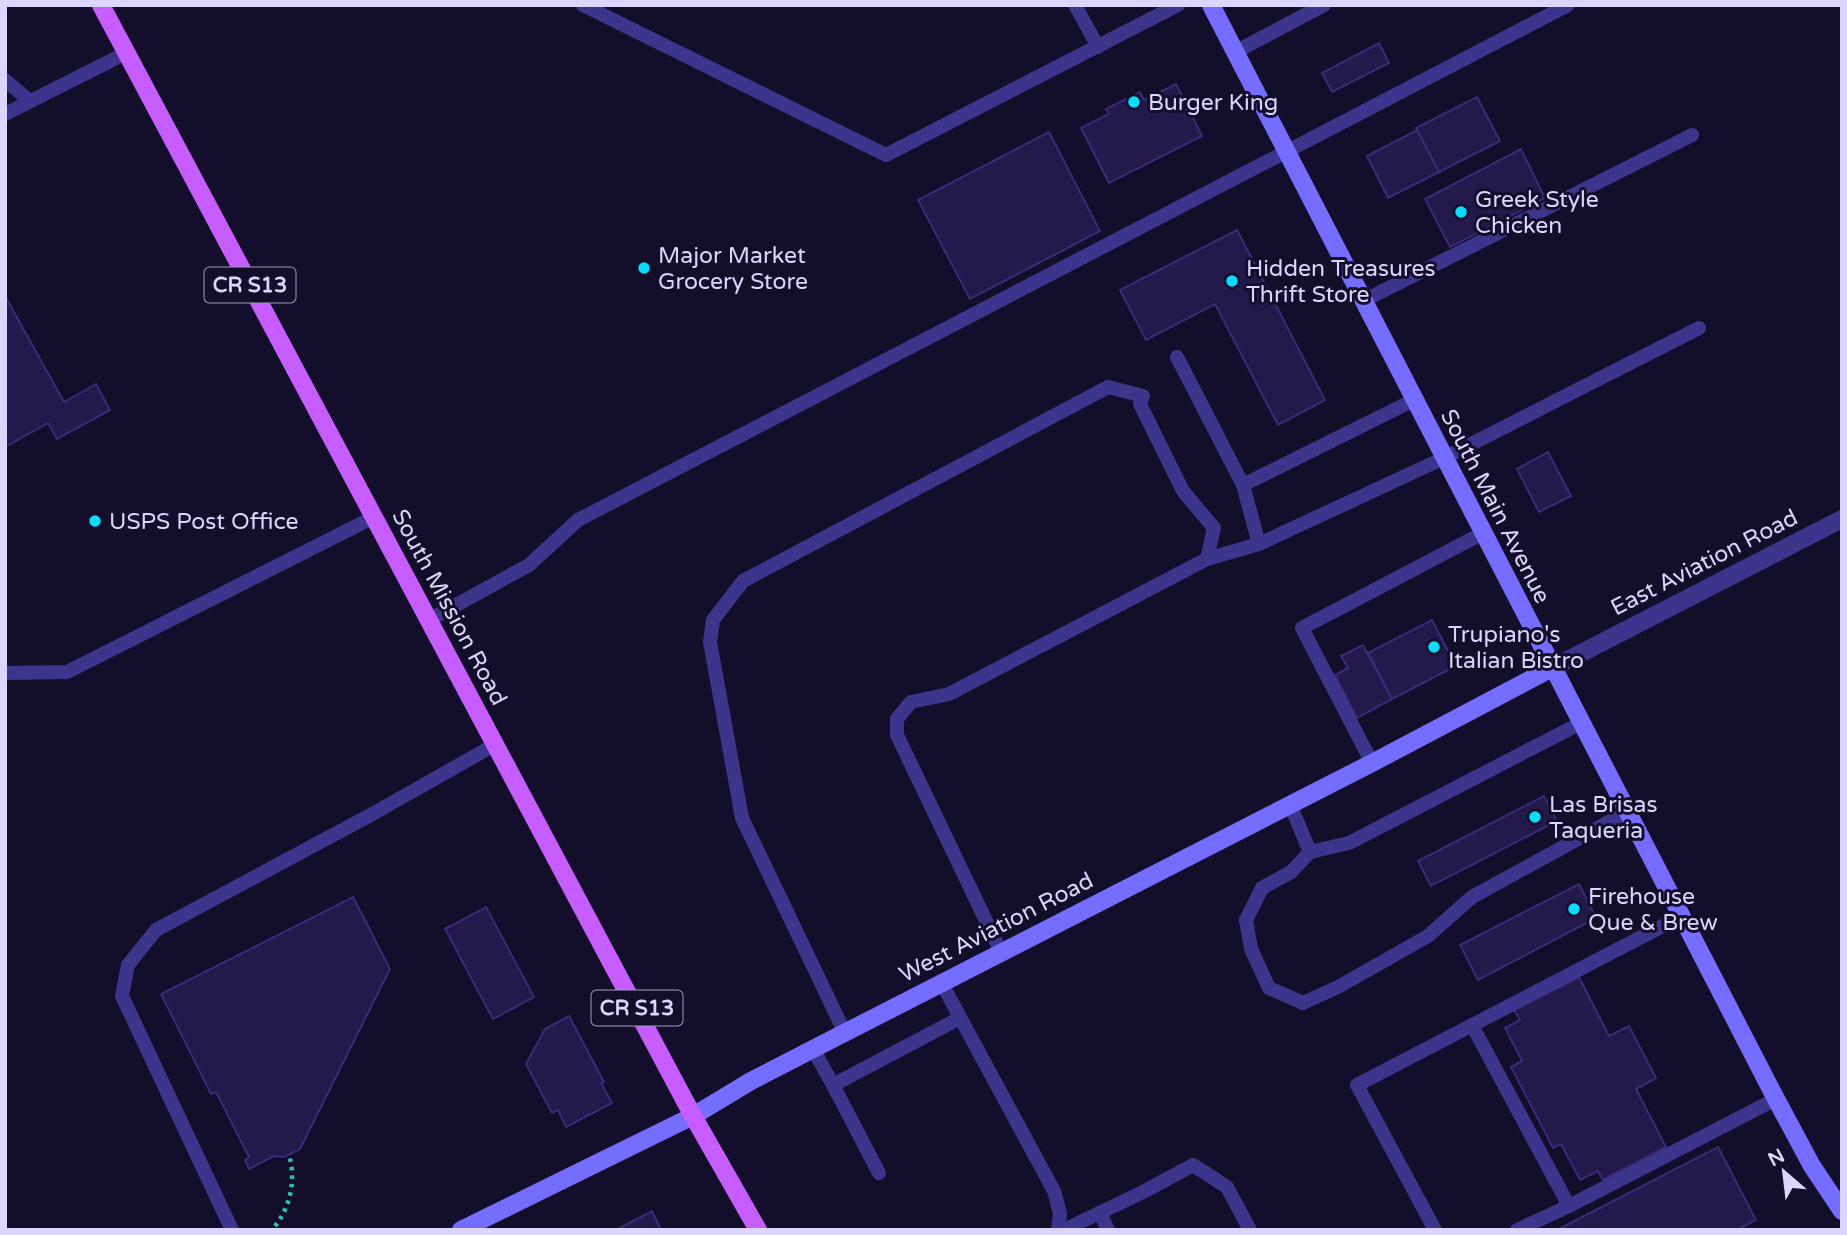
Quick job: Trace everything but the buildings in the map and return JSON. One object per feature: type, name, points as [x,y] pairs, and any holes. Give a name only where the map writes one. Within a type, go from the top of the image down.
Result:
[{"type":"main road","name":"South Mission Road","points":[[101,5],[693,1115],[758,1230]]},
{"type":"main road","name":"South Main Avenue","points":[[1211,5],[1776,1099],[1812,1166],[1842,1211]]},
{"type":"main road","name":"West Aviation Road","points":[[461,1230],[693,1115],[751,1081],[941,982],[1372,763],[1552,668]]},
{"type":"street","name":"East Aviation Road","points":[[1552,668],[1842,519]]},
{"type":"lane","points":[[583,5],[886,155],[1178,5]]},
{"type":"lane","points":[[1075,5],[1098,47]]},
{"type":"lane","points":[[1235,52],[1324,5]]},
{"type":"lane","points":[[429,620],[529,565],[578,520],[1568,5]]},
{"type":"lane","points":[[5,114],[126,53]]},
{"type":"lane","points":[[5,80],[30,101]]},
{"type":"lane","points":[[1363,301],[1692,135]]},
{"type":"lane","points":[[1001,952],[897,735],[897,719],[911,702],[949,694],[1207,559],[1259,544],[1444,457],[1699,328]]},
{"type":"lane","points":[[1177,357],[1243,485],[1259,544]]},
{"type":"lane","points":[[845,1033],[742,818],[710,642],[713,620],[720,610],[743,581],[1108,387],[1143,396],[1140,404],[1183,491],[1213,528],[1207,559]]},
{"type":"lane","points":[[1243,485],[1414,400]]},
{"type":"lane","points":[[5,673],[67,672],[374,517]]},
{"type":"lane","points":[[1372,763],[1302,628],[1483,533]]},
{"type":"lane","points":[[1581,723],[1349,843],[1310,852],[1291,872],[1262,888],[1246,920],[1251,949],[1269,988],[1303,1003],[1338,987],[1429,936],[1472,897],[1627,812]]},
{"type":"lane","points":[[232,1230],[122,996],[128,965],[156,930],[496,744]]},
{"type":"lane","points":[[1290,804],[1310,852]]},
{"type":"lane","points":[[1436,1230],[1357,1085],[1682,916]]},
{"type":"lane","points":[[941,982],[1054,1191],[1060,1213],[1058,1230]]},
{"type":"lane","points":[[833,1085],[960,1018]]},
{"type":"lane","points":[[1472,1025],[1569,1206]]},
{"type":"lane","points":[[813,1049],[878,1173]]},
{"type":"lane","points":[[1517,1230],[1776,1099]]},
{"type":"lane","points":[[1064,1230],[1194,1165],[1227,1187],[1250,1230]]},
{"type":"lane","points":[[1100,1213],[1108,1230]]},
{"type":"path","points":[[275,1226],[283,1216],[290,1193],[292,1167],[289,1155]]},
{"type":"place","name":"Burger King","points":[[1134,102]]},
{"type":"place","name":"Greek Style Chicken","points":[[1461,212]]},
{"type":"place","name":"Major Market Grocery Store","points":[[644,268]]},
{"type":"place","name":"Hidden Treasures Thrift Store","points":[[1232,281]]},
{"type":"place","name":"USPS Post Office","points":[[95,521]]},
{"type":"place","name":"Trupiano's Italian Bistro","points":[[1434,647]]},
{"type":"place","name":"Las Brisas Taqueria","points":[[1535,817]]},
{"type":"place","name":"Firehouse Que & Brew","points":[[1574,909]]}]
